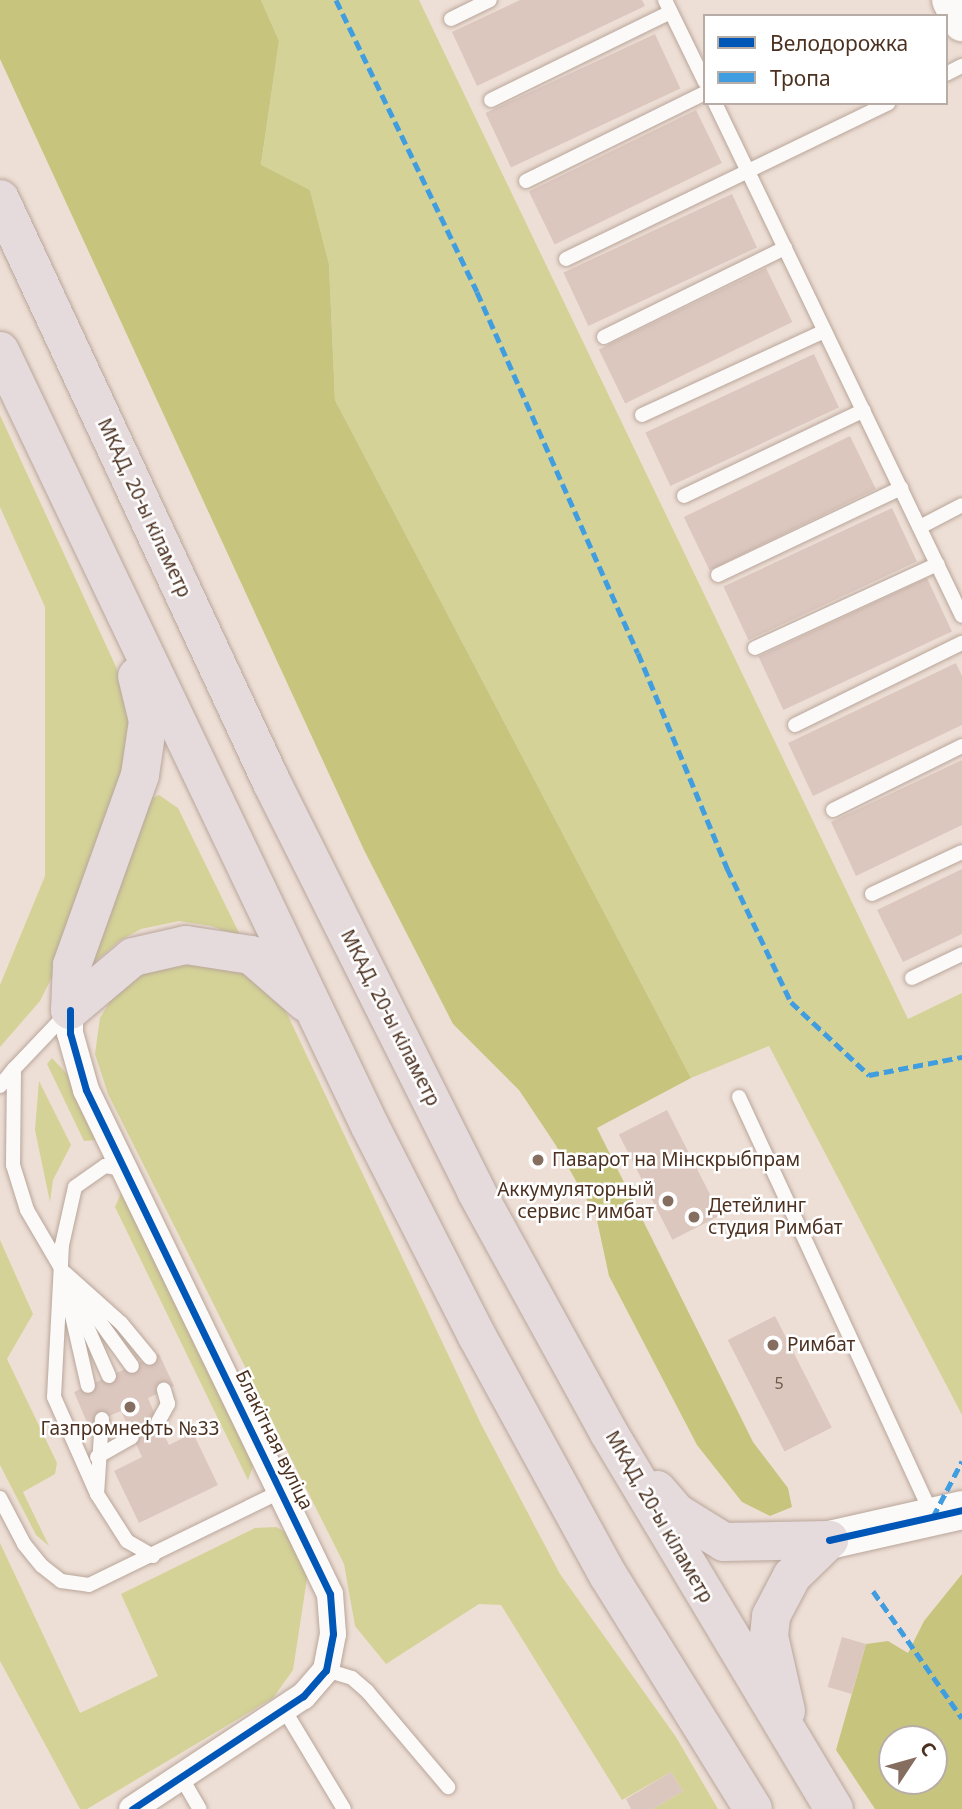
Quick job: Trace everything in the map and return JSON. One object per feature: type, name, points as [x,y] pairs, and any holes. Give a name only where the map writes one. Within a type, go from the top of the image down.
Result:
[{"type":"highway","name":"МКАД, 20-ы кіламетр","points":[[0,199],[272,783],[476,1191],[609,1433],[795,1749],[834,1809]]},
{"type":"highway","points":[[0,351],[123,614],[322,1019],[370,1126],[483,1348],[608,1575],[753,1809]]},
{"type":"highway","points":[[70,1010],[72,965],[140,775],[148,721],[123,614]]},
{"type":"highway","points":[[70,1010],[133,957],[186,945],[251,955],[322,1019]]},
{"type":"highway","points":[[609,1433],[677,1513],[724,1542],[748,1545],[828,1540]]},
{"type":"highway","points":[[795,1749],[769,1636],[771,1616],[792,1576],[828,1540]]},
{"type":"street","points":[[951,0],[962,22]]},
{"type":"street","name":"Блакітная вуліца","points":[[70,1010],[70,1033],[86,1090],[330,1594],[333,1634],[326,1670]]},
{"type":"street","points":[[828,1540],[947,1514]]},
{"type":"street","points":[[132,1809],[285,1711],[326,1670]]},
{"type":"lane","points":[[451,19],[491,0]]},
{"type":"lane","points":[[491,100],[668,6],[703,78]]},
{"type":"lane","points":[[526,181],[703,94]]},
{"type":"lane","points":[[716,105],[962,616]]},
{"type":"lane","points":[[566,260],[749,174],[884,105]]},
{"type":"lane","points":[[604,337],[785,248]]},
{"type":"lane","points":[[642,415],[825,331]]},
{"type":"lane","points":[[684,496],[864,411]]},
{"type":"lane","points":[[718,575],[901,488]]},
{"type":"lane","points":[[920,527],[962,505]]},
{"type":"lane","points":[[755,648],[938,564]]},
{"type":"lane","points":[[795,725],[962,643]]},
{"type":"lane","points":[[833,810],[962,746]]},
{"type":"lane","points":[[872,894],[962,852]]},
{"type":"lane","points":[[912,978],[962,954]]},
{"type":"lane","points":[[0,1086],[70,1010]]},
{"type":"lane","points":[[14,1069],[13,1165],[27,1210],[62,1269],[132,1366]]},
{"type":"lane","points":[[739,1097],[947,1514]]},
{"type":"lane","points":[[127,1171],[105,1166],[75,1186],[68,1203],[54,1397],[97,1494],[127,1541],[152,1556]]},
{"type":"lane","points":[[62,1269],[121,1323],[150,1358]]},
{"type":"lane","points":[[62,1269],[109,1376]]},
{"type":"lane","points":[[62,1269],[88,1385]]},
{"type":"lane","points":[[158,1422],[168,1404],[164,1390]]},
{"type":"lane","points":[[97,1494],[97,1457],[102,1419]]},
{"type":"lane","points":[[97,1457],[132,1437]]},
{"type":"lane","points":[[0,1498],[24,1544],[61,1581],[89,1585],[282,1491]]},
{"type":"lane","points":[[326,1670],[352,1678],[368,1691],[448,1787]]},
{"type":"lane","points":[[285,1711],[344,1809]]},
{"type":"lane","points":[[180,1776],[200,1809]]},
{"type":"shaded area","points":[[0,0],[261,0],[279,41],[261,165],[310,190],[329,264],[335,400],[691,1078],[597,1128],[753,1442],[788,1488],[792,1507],[770,1516],[742,1502],[697,1445],[609,1276],[596,1216],[555,1144],[519,1090],[453,1024],[364,850],[0,59]]},
{"type":"shaded area","points":[[261,0],[419,0],[908,1019],[962,993],[962,1415],[769,1046],[691,1078],[335,400],[329,264],[310,190],[261,166],[279,41]]},
{"type":"shaded area","points":[[0,415],[117,669],[131,724],[128,755],[64,953],[40,1001],[0,1047],[0,985],[45,876],[45,607],[0,507]]},
{"type":"shaded area","points":[[159,795],[178,808],[241,937],[211,926],[179,921],[141,929],[119,941],[86,970],[138,804]]},
{"type":"shaded area","points":[[171,959],[210,960],[273,984],[480,1422],[560,1574],[676,1737],[718,1809],[653,1809],[683,1791],[671,1772],[622,1800],[501,1605],[479,1604],[386,1664],[355,1626],[344,1564],[108,1094],[95,1054],[100,1018],[118,988]]},
{"type":"shaded area","points":[[52,1058],[68,1075],[96,1140],[84,1141],[47,1064]]},
{"type":"shaded area","points":[[39,1081],[71,1145],[53,1180],[50,1202],[35,1130]]},
{"type":"shaded area","points":[[121,1193],[255,1461],[248,1480],[115,1207]]},
{"type":"shaded area","points":[[0,1240],[33,1314],[7,1359],[57,1463],[55,1474],[23,1492],[49,1546],[36,1535],[0,1465]]},
{"type":"shaded area","points":[[276,1527],[288,1533],[308,1572],[293,1670],[273,1698],[87,1809],[80,1809],[0,1661],[0,1543],[80,1713],[158,1676],[121,1594],[255,1528]]},
{"type":"shaded area","points":[[962,1574],[962,1809],[875,1809],[836,1750],[866,1644],[888,1641],[908,1653],[924,1621]]},
{"type":"building","points":[[520,0],[642,0],[645,6],[477,86],[452,32]]},
{"type":"building","points":[[655,34],[680,88],[511,167],[486,113]]},
{"type":"building","points":[[696,110],[722,163],[555,245],[529,192]]},
{"type":"building","points":[[732,194],[757,247],[588,326],[563,273]]},
{"type":"building","points":[[766,268],[792,322],[625,403],[599,350]]},
{"type":"building","points":[[814,354],[839,407],[670,486],[645,433]]},
{"type":"building","points":[[850,436],[876,489],[710,570],[684,517]]},
{"type":"building","points":[[892,508],[917,561],[748,640],[723,587]]},
{"type":"building","points":[[927,578],[952,631],[783,710],[758,657]]},
{"type":"building","points":[[956,663],[962,676],[962,725],[813,796],[788,743]]},
{"type":"building","points":[[962,760],[962,825],[856,876],[831,822]]},
{"type":"building","points":[[962,869],[962,934],[903,962],[877,910]]},
{"type":"building","points":[[667,1110],[721,1215],[672,1240],[619,1135]]},
{"type":"building","points":[[775,1316],[832,1427],[785,1451],[728,1340]]},
{"type":"building","points":[[159,1354],[174,1386],[148,1398],[158,1422],[169,1445],[193,1433],[218,1485],[139,1523],[114,1471],[142,1457],[121,1411],[88,1425],[74,1392]]},
{"type":"building","points":[[842,1637],[866,1644],[852,1694],[828,1687]]},
{"type":"building","points":[[671,1772],[683,1791],[653,1809],[631,1809],[626,1799]]},
{"type":"marked path","points":[[336,0],[477,292],[638,653],[727,868],[791,1002],[869,1075],[962,1057]]},
{"type":"marked path","points":[[933,1517],[962,1461]]},
{"type":"marked path","points":[[873,1591],[962,1718]]},
{"type":"cycle path","points":[[70,1010],[70,1033],[86,1090],[330,1594],[333,1634],[326,1670],[303,1696],[132,1809]]},
{"type":"cycle path","points":[[829,1540],[962,1510]]},
{"type":"place","name":"Паварот на Мінскрыбпрам","points":[[538,1160]]},
{"type":"place","name":"Аккумуляторный сервис Римбат","points":[[668,1201]]},
{"type":"place","name":"Детейлинг студия Римбат","points":[[694,1217]]},
{"type":"place","name":"Римбат","points":[[773,1345]]},
{"type":"place","name":"Газпромнефть №33","points":[[130,1407]]}]
